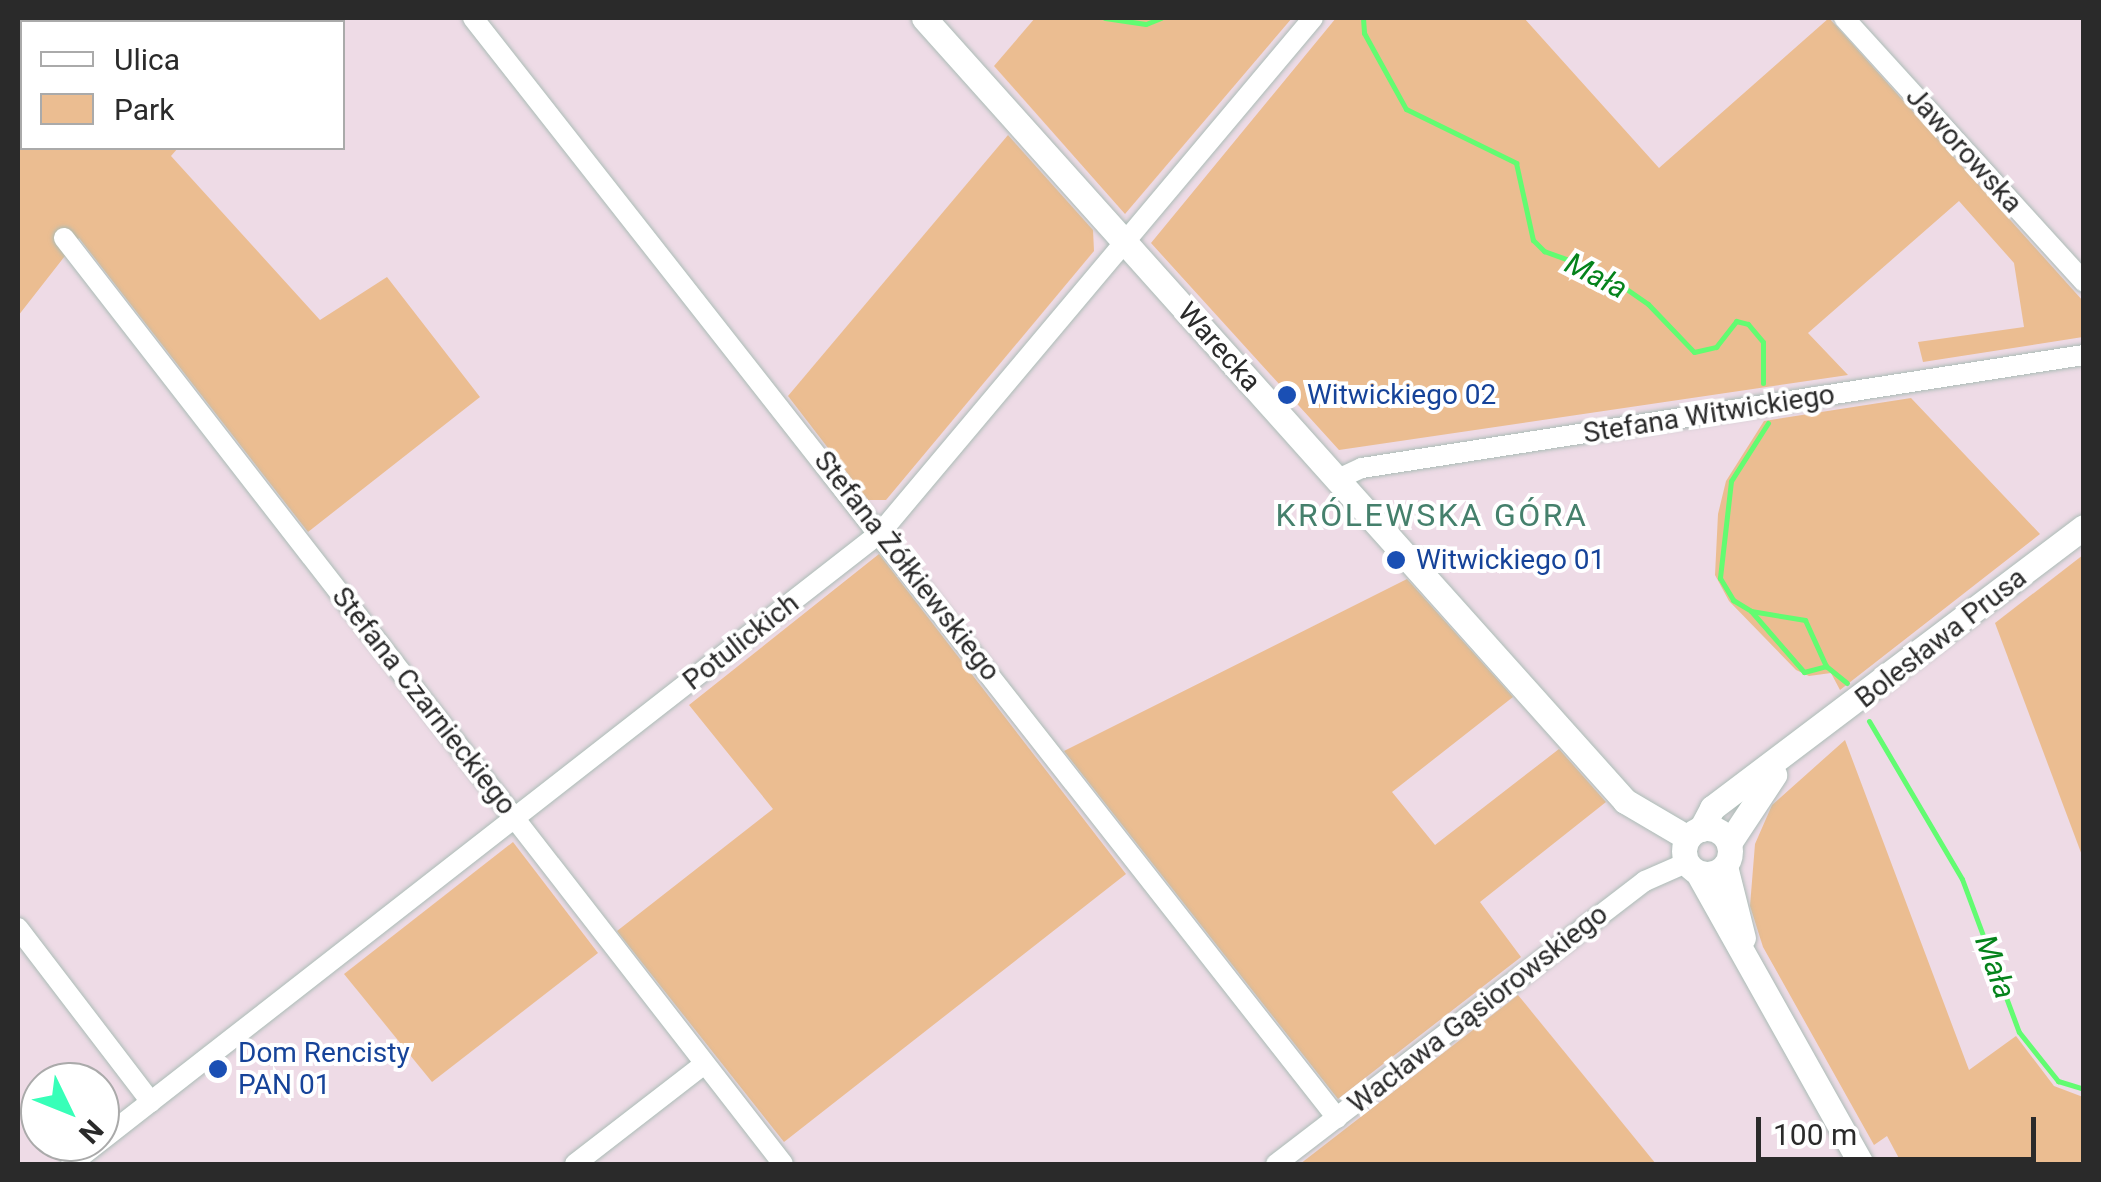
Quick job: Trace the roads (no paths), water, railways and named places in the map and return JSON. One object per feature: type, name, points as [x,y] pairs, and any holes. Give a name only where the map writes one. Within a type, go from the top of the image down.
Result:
[{"type":"street","name":"Stefana Żółkiewskiego","points":[[473,18],[881,532],[1337,1118]]},
{"type":"street","name":"Warecka","points":[[924,18],[1625,801],[1693,851],[1717,830],[1727,854]]},
{"type":"street","name":"Potulickich","points":[[71,1164],[881,532],[1313,18]]},
{"type":"street","name":"Jaworowska","points":[[1844,18],[2084,282]]},
{"type":"street","name":"Stefana Czarnieckiego","points":[[64,238],[782,1164]]},
{"type":"street","name":"Stefana Witwickiego","points":[[1338,479],[1362,468],[2084,355]]},
{"type":"street","name":"Bolesława Prusa","points":[[1693,851],[1712,808],[1798,750],[2084,527]]},
{"type":"street","name":"Bolesława Prusa","points":[[1727,854],[1755,794],[1798,750]]},
{"type":"street","points":[[1693,851],[1727,854],[1754,972]]},
{"type":"street","points":[[1693,851],[1754,972],[1861,1164]]},
{"type":"street","name":"Wacława Gąsiorowskiego","points":[[1276,1164],[1645,881],[1693,851]]},
{"type":"street","points":[[18,928],[151,1102]]},
{"type":"street","points":[[574,1164],[703,1064]]},
{"type":"waterway","name":"Mała","points":[[1105,18],[1146,24],[1161,18]]},
{"type":"waterway","name":"Mała","points":[[1363,18],[1364,33],[1406,109],[1516,163],[1533,240],[1544,251],[1602,272],[1648,304],[1694,352],[1716,347],[1736,321],[1748,324],[1763,342],[1763,383]]},
{"type":"waterway","name":"Mała","points":[[1768,423],[1731,481],[1720,578],[1733,600],[1751,611],[1805,620],[1826,666],[1847,683]]},
{"type":"waterway","name":"Mała","points":[[1751,611],[1804,672],[1826,666]]},
{"type":"waterway","name":"Mała","points":[[1869,721],[1962,879],[2019,1032],[2058,1081],[2084,1089]]},
{"type":"place","name":"Witwickiego 02","points":[[1287,395]]},
{"type":"place","name":"Witwickiego 01","points":[[1396,560]]},
{"type":"place","name":"Dom Rencisty PAN 01","points":[[218,1069]]},
{"type":"district","name":"KRÓLEWSKA GÓRA","points":[[1432,515]]}]
